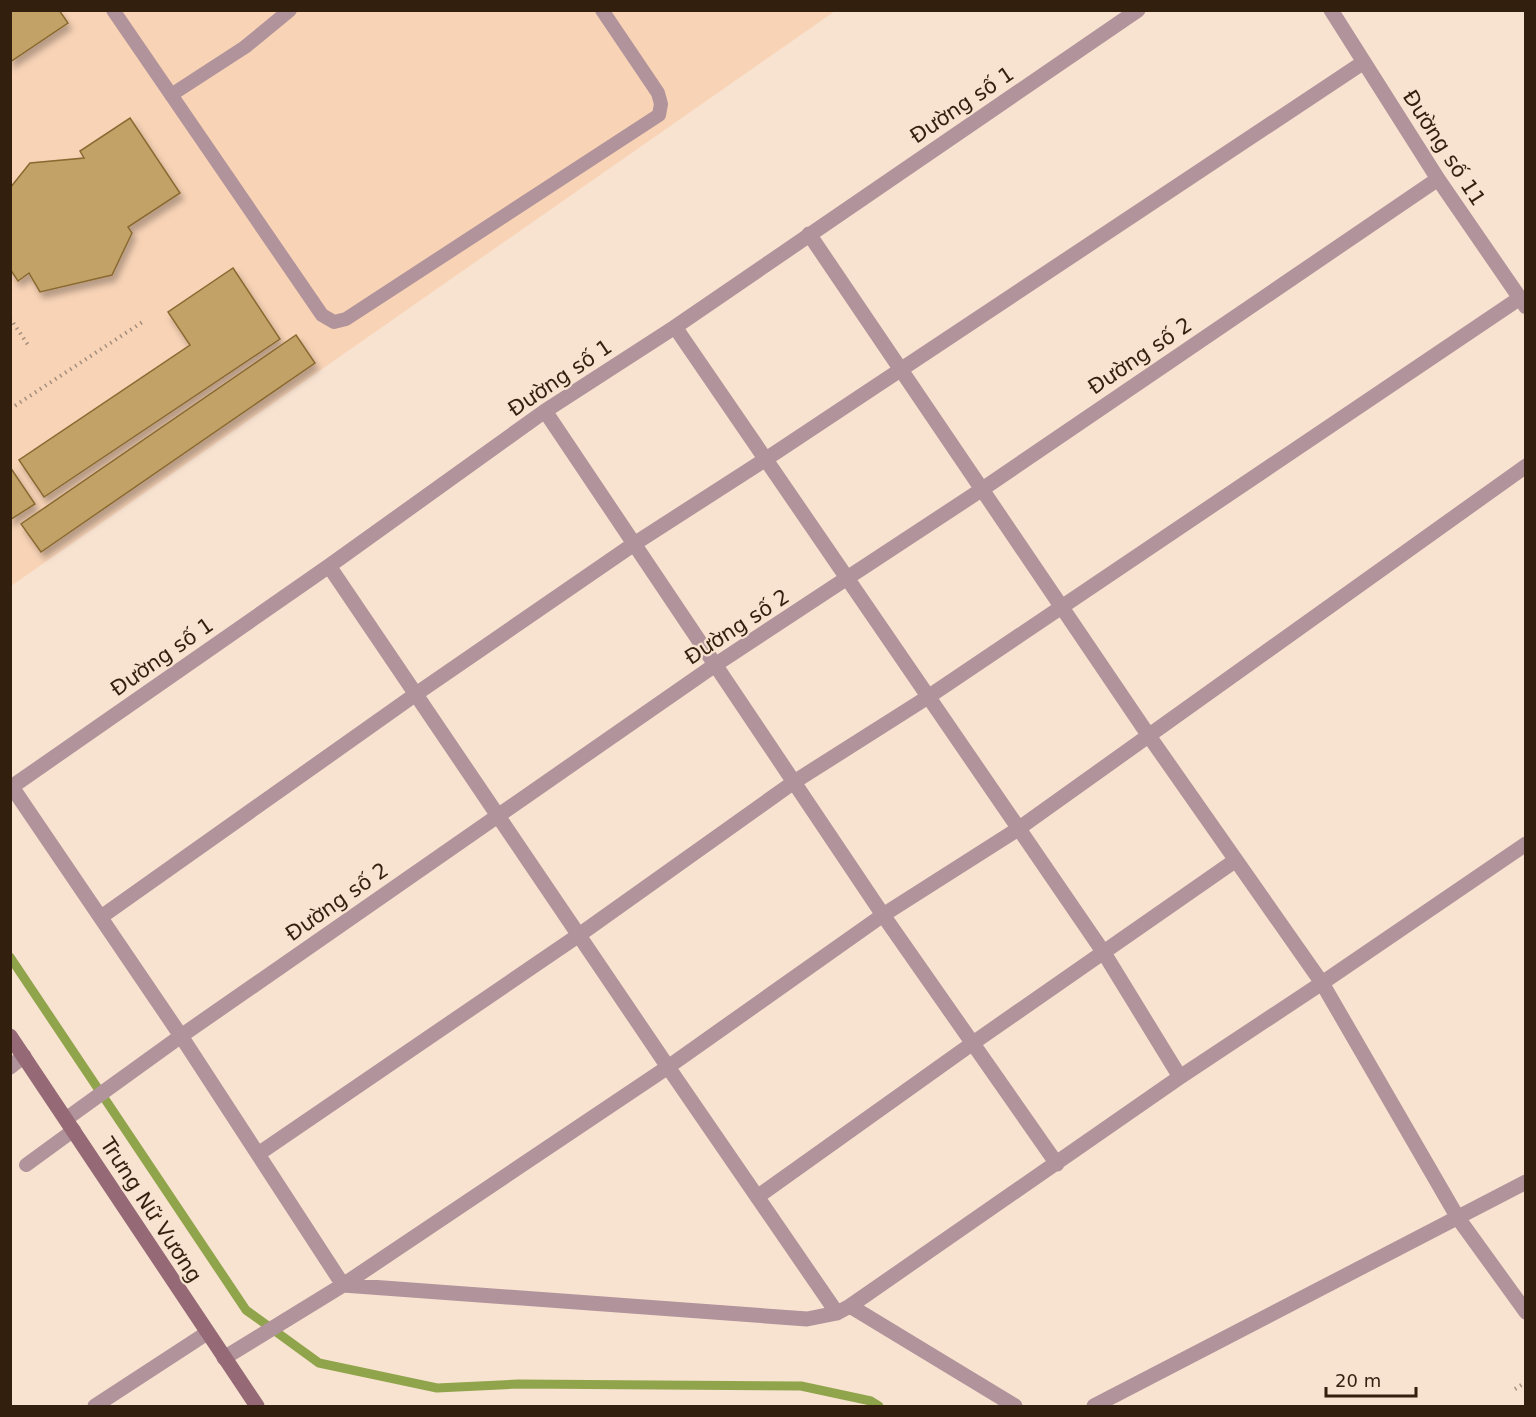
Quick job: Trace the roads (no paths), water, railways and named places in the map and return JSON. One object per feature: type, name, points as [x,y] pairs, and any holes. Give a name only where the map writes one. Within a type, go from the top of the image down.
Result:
[{"type":"street","name":"Đường số 1","points":[[11,787],[329,566],[545,411],[675,327],[1138,10]]},
{"type":"street","name":"Đường số 11","points":[[1331,10],[1438,179],[1522,303]]},
{"type":"street","points":[[101,917],[416,694],[634,544],[1364,62]]},
{"type":"street","name":"Đường số 2","points":[[70,1124],[84,1105],[715,665],[981,490],[1438,179]]},
{"type":"street","points":[[809,234],[1149,736],[1322,983],[1458,1218],[1526,1312]]},
{"type":"street","points":[[258,1154],[579,935],[794,782],[928,697],[1522,303]]},
{"type":"street","points":[[675,327],[1104,953],[1180,1077]]},
{"type":"street","points":[[545,411],[883,915],[1057,1164]]},
{"type":"street","points":[[224,1358],[343,1285],[668,1067],[883,915],[1017,829],[1526,466]]},
{"type":"street","points":[[329,566],[757,1197],[844,1309],[1015,1407]]},
{"type":"street","points":[[11,787],[181,1036],[343,1285]]},
{"type":"street","points":[[343,1285],[807,1319],[844,1309],[1180,1077],[1526,844]]},
{"type":"street","points":[[757,1197],[1236,860]]},
{"type":"street","name":"Trưng Nữ Vương","points":[[10,1036],[257,1407]]},
{"type":"street","points":[[10,1066],[24,1056]]},
{"type":"street","points":[[1095,1407],[1526,1182]]},
{"type":"street","points":[[95,1407],[207,1333]]},
{"type":"lane","points":[[113,10],[322,315],[334,322],[346,319],[659,115],[661,104],[658,93],[602,10]]},
{"type":"lane","points":[[171,95],[245,47],[290,10]]},
{"type":"lane","points":[[26,1165],[70,1124]]},
{"type":"waterway","points":[[10,957],[246,1310],[319,1363],[437,1388],[518,1384],[801,1386],[871,1401],[879,1406]]}]
